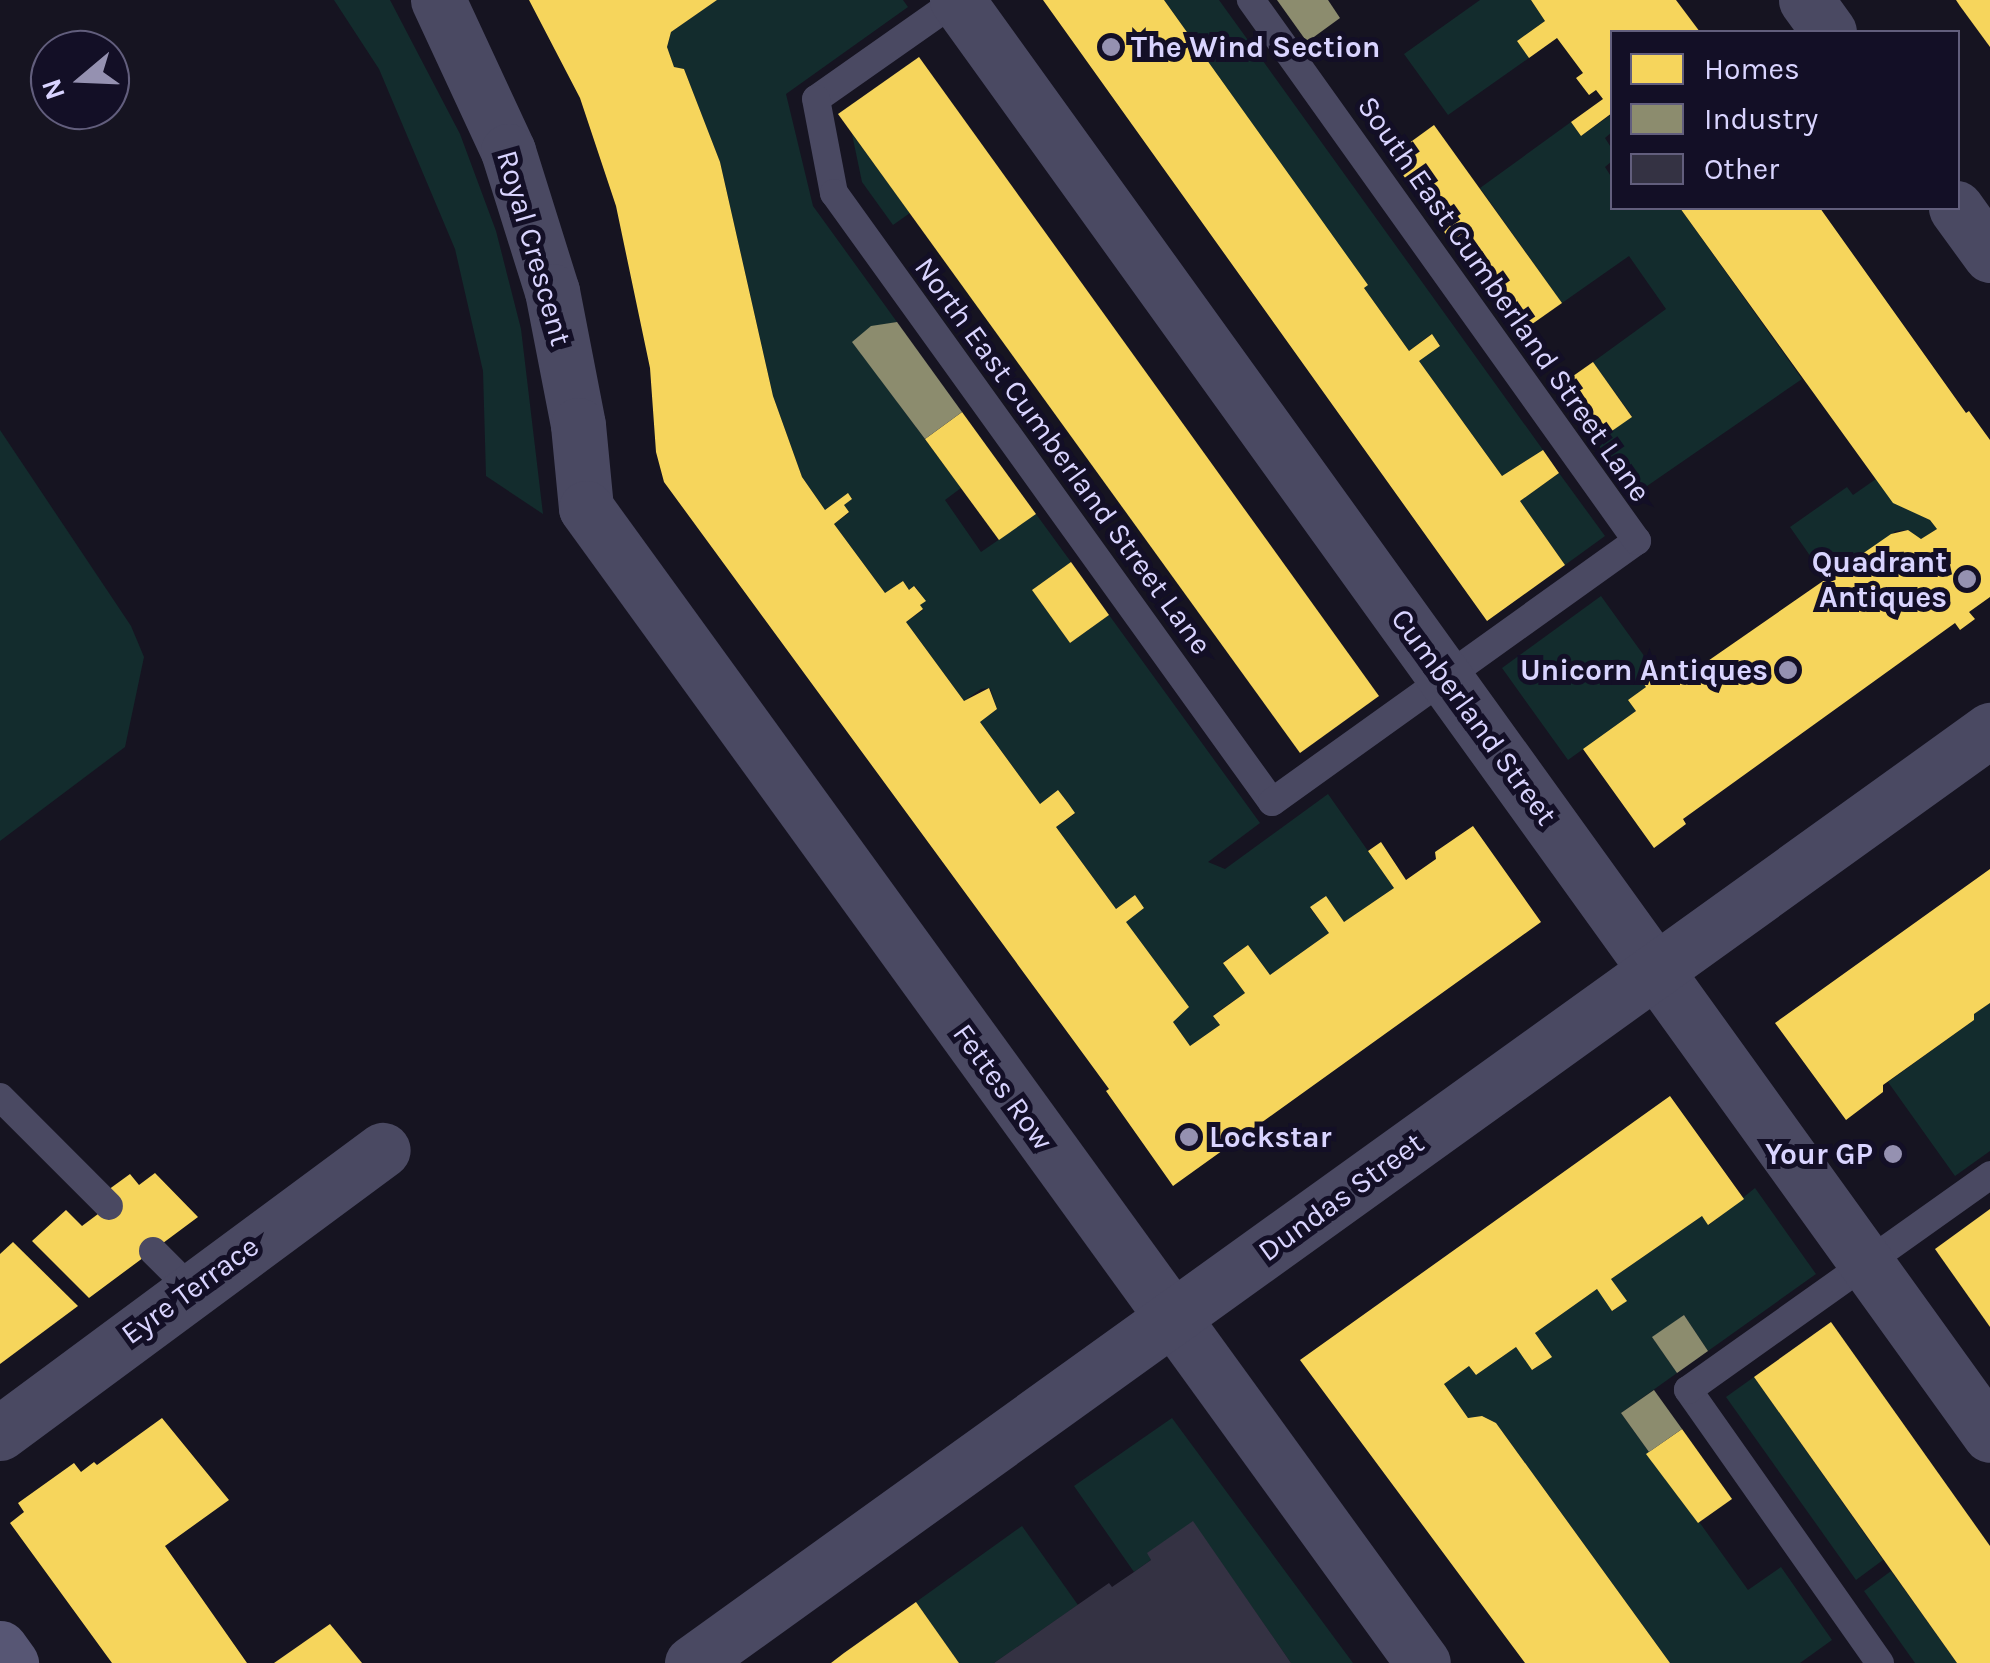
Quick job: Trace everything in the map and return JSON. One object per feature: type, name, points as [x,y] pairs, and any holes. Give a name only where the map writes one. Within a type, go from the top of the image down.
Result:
[{"type":"main road","points":[[0,1648],[11,1663]]},
{"type":"street","name":"Royal Crescent","points":[[438,0],[508,151],[547,274],[578,425],[586,508]]},
{"type":"street","name":"Cumberland Street","points":[[957,0],[1990,1435]]},
{"type":"street","points":[[1806,0],[1828,30]]},
{"type":"street","points":[[1957,210],[1990,255]]},
{"type":"street","name":"Fettes Row","points":[[586,508],[1170,1319],[1423,1663]]},
{"type":"street","name":"Dundas Street","points":[[692,1663],[1990,730]]},
{"type":"street","name":"Eyre Terrace","points":[[0,1433],[383,1150]]},
{"type":"lane","name":"North East Cumberland Street Lane","points":[[957,0],[816,100],[834,193],[891,273],[1272,802],[1445,678]]},
{"type":"lane","name":"South East Cumberland Street Lane","points":[[1251,0],[1637,541],[1445,678]]},
{"type":"lane","points":[[0,1096],[109,1206]]},
{"type":"lane","points":[[1880,1663],[1688,1390],[1990,1176]]},
{"type":"lane","points":[[152,1251],[190,1289]]},
{"type":"green space","points":[[334,0],[390,0],[460,134],[496,231],[521,329],[543,514],[486,476],[483,371],[455,249],[379,69]]},
{"type":"green space","points":[[717,0],[903,0],[908,7],[786,94],[813,206],[897,322],[871,327],[853,342],[961,488],[945,500],[981,552],[1036,514],[1071,562],[1032,590],[1070,643],[1109,615],[1260,823],[1208,862],[1225,869],[1328,794],[1394,888],[1344,922],[1325,896],[1310,908],[1329,933],[1270,975],[1248,945],[1223,962],[1245,993],[1213,1015],[1220,1025],[1190,1046],[1173,1022],[1125,922],[1144,908],[1135,895],[1116,909],[1056,827],[1075,814],[1068,803],[1058,790],[1040,804],[980,722],[997,709],[990,688],[981,689],[964,701],[906,622],[923,610],[920,605],[925,600],[915,586],[909,590],[903,581],[885,593],[834,524],[849,513],[844,505],[852,498],[847,494],[825,510],[802,477],[773,396],[720,162],[684,69],[674,67],[667,47],[671,32]]},
{"type":"green space","points":[[1164,0],[1219,0],[1543,450],[1502,476],[1419,361],[1440,345],[1431,334],[1409,351],[1364,288],[1367,285]]},
{"type":"green space","points":[[1480,0],[1531,0],[1545,21],[1517,41],[1529,58],[1448,115],[1404,54]]},
{"type":"green space","points":[[1610,115],[1610,134],[1605,138],[1610,146],[1610,163],[1605,167],[1610,175],[1610,210],[1681,210],[1802,379],[1634,495],[1596,442],[1632,416],[1593,362],[1666,309],[1629,256],[1562,303],[1480,188],[1571,122],[1581,136]]},
{"type":"green space","points":[[852,134],[910,213],[893,225],[862,182]]},
{"type":"green space","points":[[0,430],[131,626],[144,657],[125,747],[0,841]]},
{"type":"green space","points":[[1559,473],[1605,536],[1565,565],[1520,501]]},
{"type":"green space","points":[[1876,479],[1905,508],[1930,520],[1937,529],[1921,539],[1908,530],[1896,531],[1827,580],[1790,527],[1847,487],[1853,495]]},
{"type":"green space","points":[[1601,596],[1655,671],[1646,687],[1628,700],[1636,711],[1568,760],[1502,668]]},
{"type":"green space","points":[[1990,1003],[1990,1151],[1955,1176],[1888,1082],[1974,1020],[1974,1014]]},
{"type":"green space","points":[[1755,1188],[1816,1274],[1708,1351],[1684,1315],[1653,1338],[1677,1373],[1621,1413],[1748,1590],[1781,1567],[1832,1640],[1800,1663],[1670,1663],[1496,1423],[1482,1416],[1468,1418],[1444,1384],[1469,1366],[1476,1375],[1516,1347],[1533,1370],[1551,1356],[1535,1333],[1597,1289],[1613,1311],[1626,1301],[1611,1279],[1702,1216],[1709,1225]]},
{"type":"green space","points":[[1754,1377],[1883,1560],[1856,1580],[1726,1397]]},
{"type":"green space","points":[[1172,1418],[1353,1663],[1291,1663],[1193,1522],[1148,1553],[1151,1560],[1134,1572],[1074,1486]]},
{"type":"green space","points":[[1022,1526],[1078,1605],[994,1663],[959,1663],[916,1602]]},
{"type":"green space","points":[[1891,1571],[1957,1663],[1915,1663],[1864,1591]]},
{"type":"building: Homes","points":[[529,0],[717,0],[671,32],[667,47],[674,67],[684,69],[720,162],[773,396],[802,477],[825,510],[848,493],[852,499],[844,505],[849,512],[834,524],[885,593],[903,581],[909,590],[914,586],[926,601],[920,605],[923,609],[906,622],[964,701],[989,688],[997,709],[980,722],[1040,804],[1058,790],[1068,803],[1075,813],[1056,827],[1116,909],[1135,895],[1144,908],[1126,922],[1189,1007],[1173,1022],[1190,1046],[1220,1025],[1213,1016],[1245,993],[1223,963],[1248,945],[1270,975],[1329,933],[1310,907],[1326,896],[1344,922],[1394,888],[1368,851],[1381,842],[1406,880],[1436,859],[1435,852],[1473,826],[1541,922],[1173,1186],[1106,1091],[1109,1089],[664,482],[656,452],[650,368],[616,206],[580,98]]},
{"type":"building: Homes","points":[[1043,0],[1164,0],[1368,285],[1364,288],[1409,351],[1432,334],[1440,346],[1419,361],[1502,476],[1543,450],[1559,473],[1520,501],[1565,565],[1487,621]]},
{"type":"building: Homes","points":[[1531,0],[1676,0],[1698,30],[1610,30],[1610,114],[1581,136],[1571,122],[1603,99],[1596,90],[1589,95],[1576,78],[1583,73],[1557,38],[1529,58],[1517,41],[1545,21]]},
{"type":"building: Homes","points":[[1956,0],[1990,0],[1990,47],[1960,6]]},
{"type":"building: Homes","points":[[919,57],[1379,696],[1300,753],[838,114]]},
{"type":"building: Homes","points":[[1434,125],[1562,303],[1518,334],[1390,157]]},
{"type":"building: Homes","points":[[1681,210],[1821,210],[1966,413],[1969,411],[1990,440],[1990,597],[1969,612],[1975,619],[1960,630],[1955,623],[1683,819],[1686,824],[1654,848],[1583,749],[1636,711],[1628,700],[1646,687],[1641,680],[1666,662],[1679,681],[1891,534],[1908,530],[1921,539],[1937,529],[1930,520],[1893,503]]},
{"type":"building: Homes","points":[[1593,362],[1632,417],[1596,442],[1556,388]]},
{"type":"building: Homes","points":[[962,412],[1036,514],[999,540],[925,439]]},
{"type":"building: Homes","points":[[1071,562],[1109,615],[1070,643],[1032,590]]},
{"type":"building: Homes","points":[[1990,869],[1990,1003],[1974,1014],[1974,1020],[1883,1085],[1883,1092],[1846,1120],[1775,1023]]},
{"type":"building: Homes","points":[[1670,1096],[1744,1199],[1708,1225],[1702,1216],[1611,1279],[1627,1301],[1612,1311],[1597,1289],[1535,1333],[1552,1357],[1532,1370],[1516,1347],[1476,1375],[1469,1366],[1444,1384],[1468,1418],[1482,1416],[1496,1423],[1670,1663],[1525,1663],[1300,1360]]},
{"type":"building: Homes","points":[[155,1173],[198,1217],[89,1298],[32,1241],[66,1210],[82,1226],[118,1199],[108,1190],[130,1174],[139,1185]]},
{"type":"building: Homes","points":[[1990,1209],[1990,1327],[1935,1249]]},
{"type":"building: Homes","points":[[13,1242],[78,1306],[0,1364],[0,1254]]},
{"type":"building: Homes","points":[[1831,1322],[1990,1546],[1990,1663],[1957,1663],[1754,1377]]},
{"type":"building: Homes","points":[[162,1418],[229,1500],[165,1546],[247,1663],[112,1663],[10,1523],[24,1512],[18,1503],[74,1463],[81,1472],[94,1462],[97,1465]]},
{"type":"building: Homes","points":[[1682,1429],[1732,1499],[1698,1523],[1646,1454]]},
{"type":"building: Homes","points":[[916,1602],[959,1663],[831,1663],[844,1653]]},
{"type":"building: Homes","points":[[330,1624],[362,1663],[274,1663]]},
{"type":"building: Industry","points":[[1277,0],[1328,0],[1340,18],[1307,42]]},
{"type":"building: Industry","points":[[897,322],[962,412],[925,439],[852,342],[871,326]]},
{"type":"building: Industry","points":[[1684,1315],[1708,1351],[1677,1373],[1652,1337]]},
{"type":"building: Industry","points":[[1654,1390],[1682,1429],[1649,1452],[1621,1413]]},
{"type":"building: Other","points":[[1193,1521],[1291,1663],[994,1663],[1109,1583],[1112,1587],[1151,1560],[1147,1553]]},
{"type":"place","name":"The Wind Section","points":[[1111,47]]},
{"type":"place","name":"Quadrant Antiques","points":[[1967,579]]},
{"type":"place","name":"Unicorn Antiques","points":[[1788,670]]},
{"type":"place","name":"Lockstar","points":[[1189,1137]]},
{"type":"place","name":"Your GP","points":[[1893,1154]]}]
